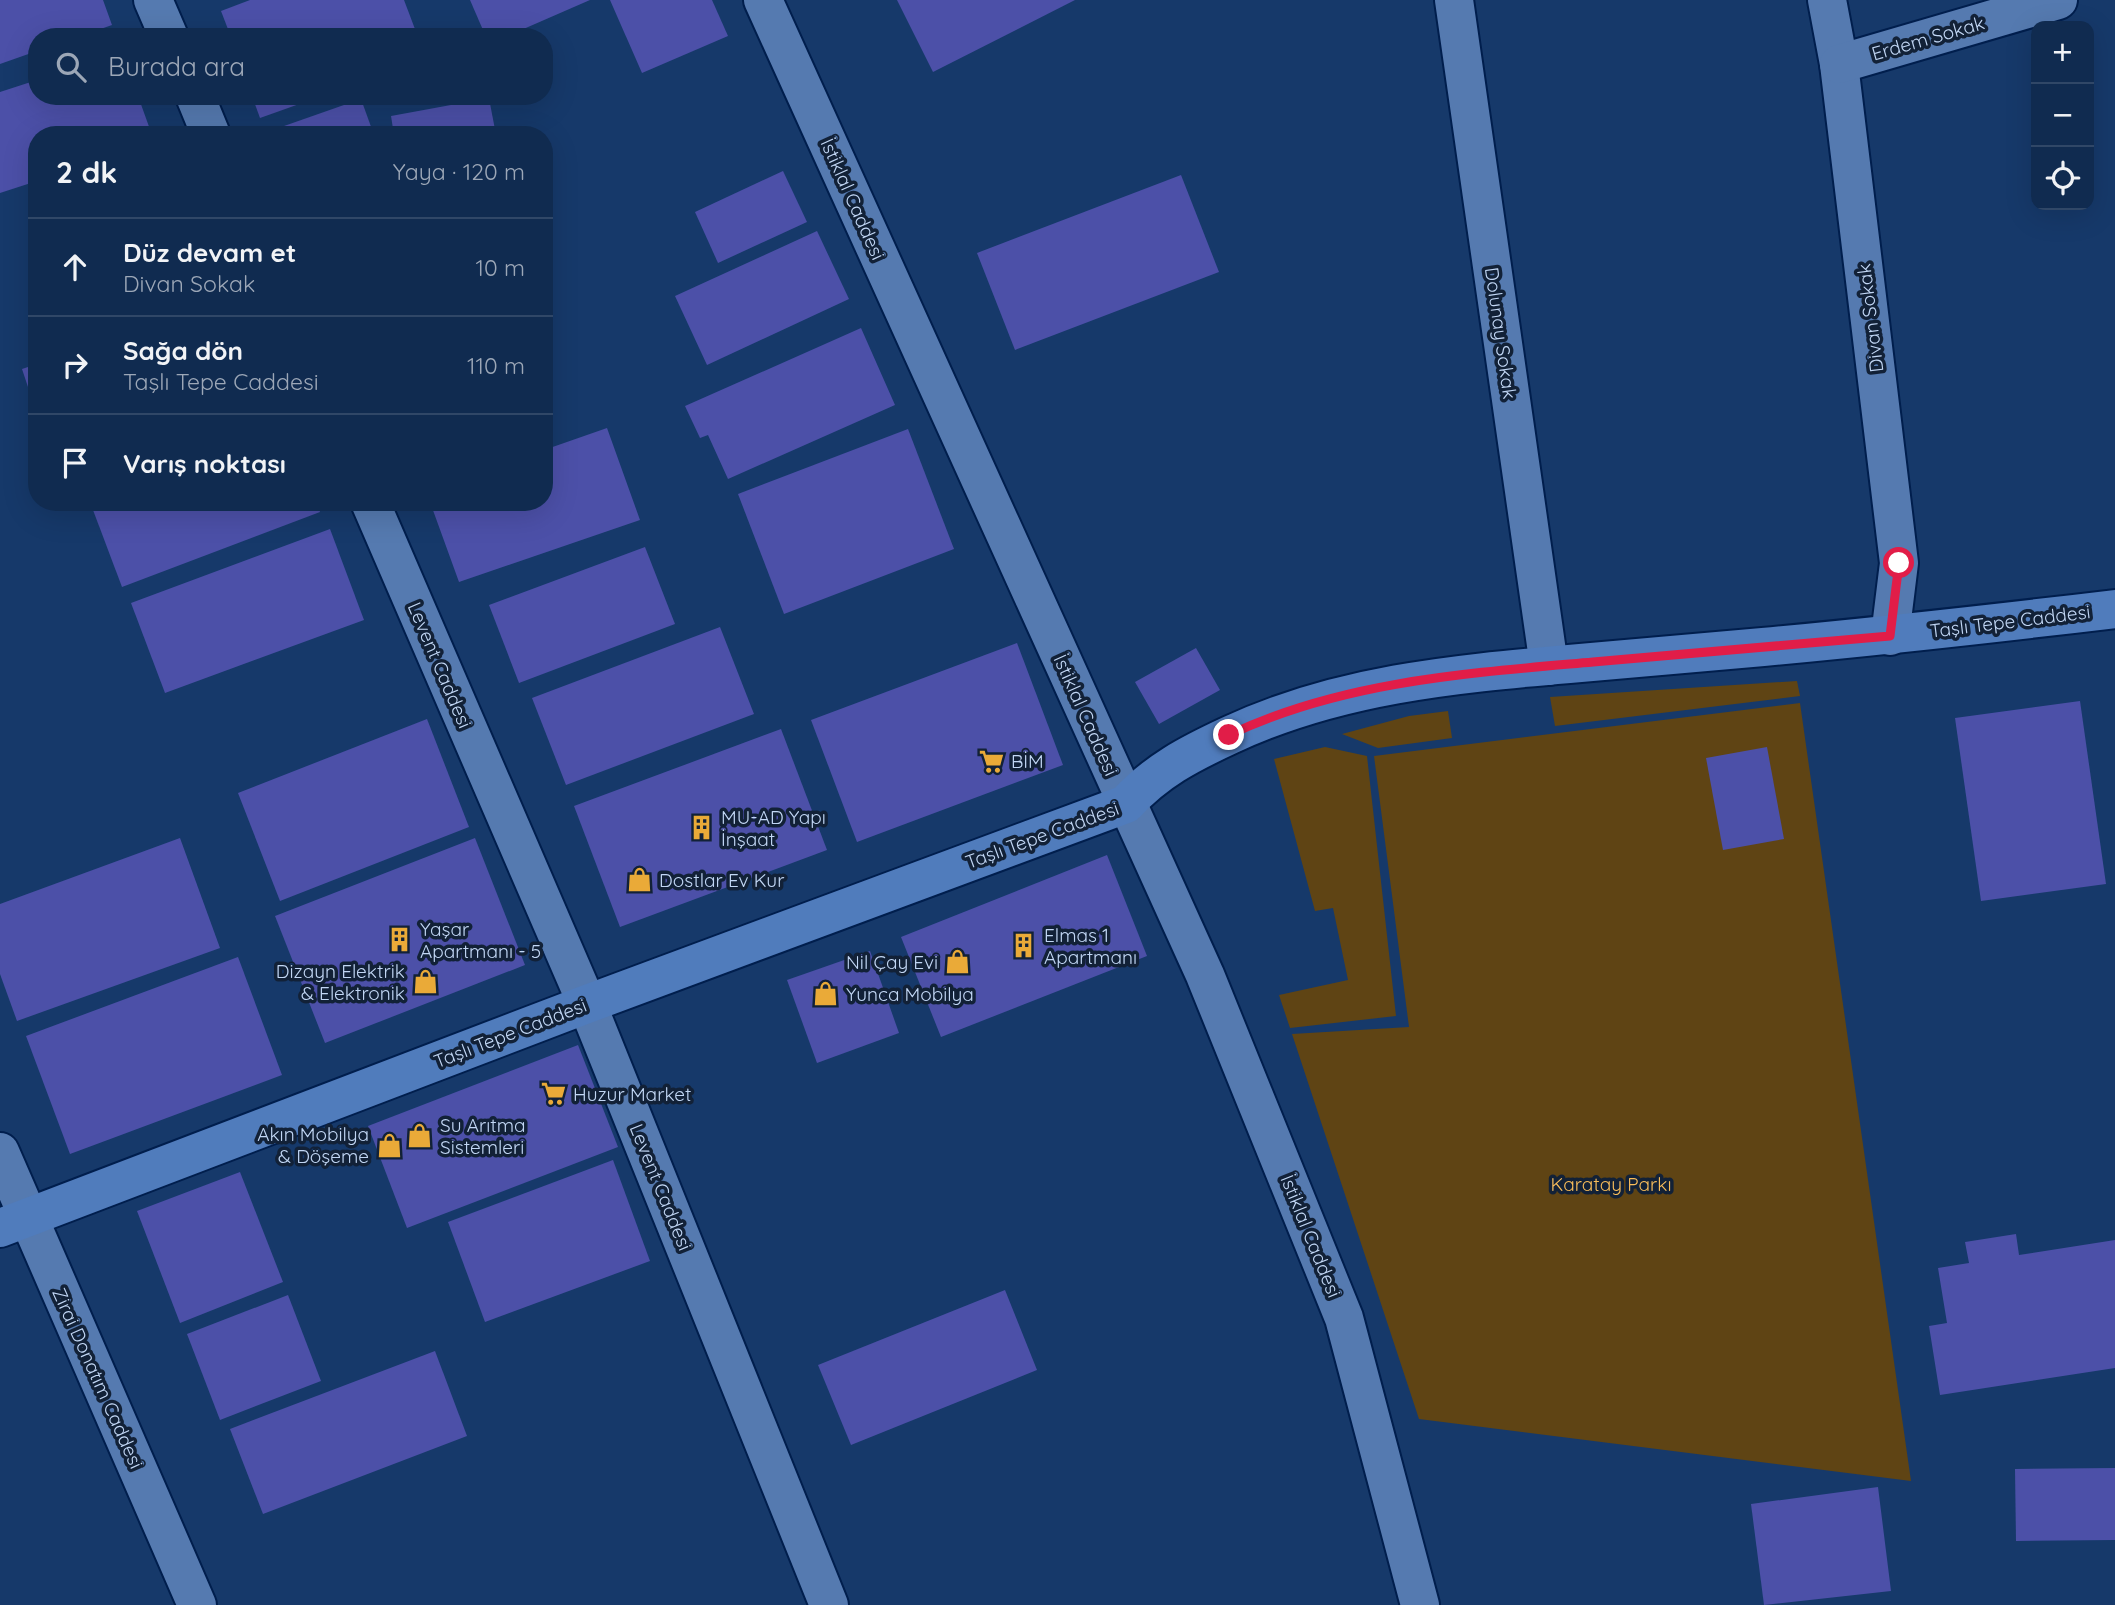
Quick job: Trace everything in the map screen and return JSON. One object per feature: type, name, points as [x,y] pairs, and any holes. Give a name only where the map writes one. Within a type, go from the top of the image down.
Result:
[{"type":"street","points":[[153,0],[165,28]]},
{"type":"street","name":"İstiklal Caddesi","points":[[763,0],[1205,975],[1345,1318],[1420,1605]]},
{"type":"street","name":"Dolunay Sokak","points":[[1454,0],[1549,666]]},
{"type":"street","name":"Divan Sokak","points":[[1827,0],[1839,64],[1899,563],[1890,636]]},
{"type":"street","name":"Erdem Sokak","points":[[1839,64],[2059,0]]},
{"type":"street","points":[[199,105],[207,126]]},
{"type":"street","name":"Levent Caddesi","points":[[374,511],[587,1004],[829,1605]]},
{"type":"street","name":"Taşlı Tepe Caddesi","points":[[14,1223],[587,1004],[1126,804],[1148,779],[1168,765],[1243,729],[1319,700],[1374,688],[1482,671],[1890,636],[2115,609]]},
{"type":"street","name":"Zirai Donatım Caddesi","points":[[0,1152],[14,1223],[197,1605]]},
{"type":"green space","points":[[1797,681],[1800,696],[1555,726],[1550,697]]},
{"type":"green space","name":"Karatay Parkı","points":[[1800,703],[1911,1481],[1419,1419],[1292,1034],[1409,1027],[1374,756]]},
{"type":"green space","points":[[1448,711],[1452,738],[1378,748],[1342,734],[1409,716]]},
{"type":"green space","points":[[1325,747],[1367,756],[1396,1016],[1290,1028],[1279,995],[1348,980],[1333,908],[1315,911],[1274,759]]},
{"type":"building","points":[[0,0],[103,0],[112,25],[104,28],[28,28],[28,54],[0,64]]},
{"type":"building","points":[[250,0],[404,0],[415,28],[228,28],[221,11]]},
{"type":"building","points":[[470,0],[590,0],[526,28],[482,28]]},
{"type":"building","points":[[610,0],[712,0],[728,36],[642,73]]},
{"type":"building","points":[[897,0],[1075,0],[933,72]]},
{"type":"building","points":[[28,83],[28,105],[141,105],[149,126],[28,126],[28,184],[0,193],[0,92]]},
{"type":"building","points":[[255,105],[297,105],[260,118]]},
{"type":"building","points":[[344,105],[363,105],[371,126],[284,126]]},
{"type":"building","points":[[451,105],[490,105],[494,126],[393,126],[391,116]]},
{"type":"building","points":[[783,171],[807,222],[718,263],[695,212]]},
{"type":"building","points":[[1181,175],[1219,272],[1015,350],[977,253]]},
{"type":"building","points":[[817,231],[849,299],[707,365],[675,296]]},
{"type":"building","points":[[861,328],[895,405],[728,479],[708,435],[700,438],[685,406]]},
{"type":"building","points":[[28,367],[28,387],[22,369]]},
{"type":"building","points":[[607,428],[640,520],[459,582],[433,511],[553,511],[553,447]]},
{"type":"building","points":[[908,429],[954,549],[784,614],[738,494]]},
{"type":"building","points":[[93,511],[320,512],[122,587]]},
{"type":"building","points":[[330,529],[364,620],[165,693],[131,603]]},
{"type":"building","points":[[645,547],[675,624],[519,683],[489,605]]},
{"type":"building","points":[[720,627],[754,714],[566,785],[532,698]]},
{"type":"building","name":"MU-AD Yapı İnşaat","points":[[1017,643],[1063,765],[857,842],[811,720]]},
{"type":"building","points":[[1196,648],[1220,690],[1159,724],[1135,682]]},
{"type":"building","points":[[2080,701],[2106,884],[1981,901],[1955,718]]},
{"type":"building","points":[[427,719],[469,827],[280,901],[238,793]]},
{"type":"building","name":"MU-AD Yapı İnşaat","points":[[781,729],[827,850],[620,927],[574,806]]},
{"type":"building","points":[[1767,747],[1784,839],[1723,850],[1706,758]]},
{"type":"building","points":[[180,838],[220,948],[17,1021],[0,974],[0,904]]},
{"type":"building","name":"Yaşar Apartmanı - 5","points":[[475,838],[525,965],[325,1043],[275,916]]},
{"type":"building","name":"Elmas 1 Apartmanı","points":[[1107,855],[1147,956],[941,1037],[901,937]]},
{"type":"building","points":[[870,951],[899,1033],[817,1063],[787,980]]},
{"type":"building","points":[[238,957],[282,1075],[70,1154],[26,1036]]},
{"type":"building","points":[[578,1045],[618,1147],[407,1228],[368,1126]]},
{"type":"building","points":[[613,1160],[650,1261],[485,1322],[448,1222]]},
{"type":"building","points":[[240,1172],[283,1282],[180,1323],[137,1211]]},
{"type":"building","points":[[2016,1234],[2019,1255],[2115,1240],[2115,1368],[1940,1395],[1929,1326],[1947,1323],[1938,1268],[1969,1263],[1965,1242]]},
{"type":"building","points":[[1005,1290],[1037,1370],[851,1445],[818,1365]]},
{"type":"building","points":[[288,1295],[321,1381],[220,1420],[187,1334]]},
{"type":"building","points":[[435,1351],[467,1436],[263,1514],[230,1429]]},
{"type":"building","points":[[2115,1468],[2115,1540],[2016,1541],[2015,1469]]},
{"type":"building","points":[[1878,1487],[1891,1591],[1764,1605],[1751,1504]]},
{"type":"place","name":"BİM","points":[[991,761]]},
{"type":"place","name":"MU-AD Yapı İnşaat","points":[[701,828]]},
{"type":"place","name":"Dostlar Ev Kur","points":[[639,880]]},
{"type":"place","name":"Yaşar Apartmanı - 5","points":[[400,940]]},
{"type":"place","name":"Elmas 1 Apartmanı","points":[[1024,946]]},
{"type":"place","name":"Nil Çay Evi","points":[[958,962]]},
{"type":"place","name":"Dizayn Elektrik & Elektronik","points":[[425,982]]},
{"type":"place","name":"Yunca Mobilya","points":[[826,994]]},
{"type":"place","name":"Huzur Market","points":[[553,1094]]},
{"type":"place","name":"Su Arıtma Sistemleri","points":[[420,1136]]},
{"type":"place","name":"Akın Mobilya & Döşeme","points":[[389,1145]]},
{"type":"route","points":[[1229,735],[1319,700],[1374,688],[1482,671],[1890,636],[1899,563]]}]
